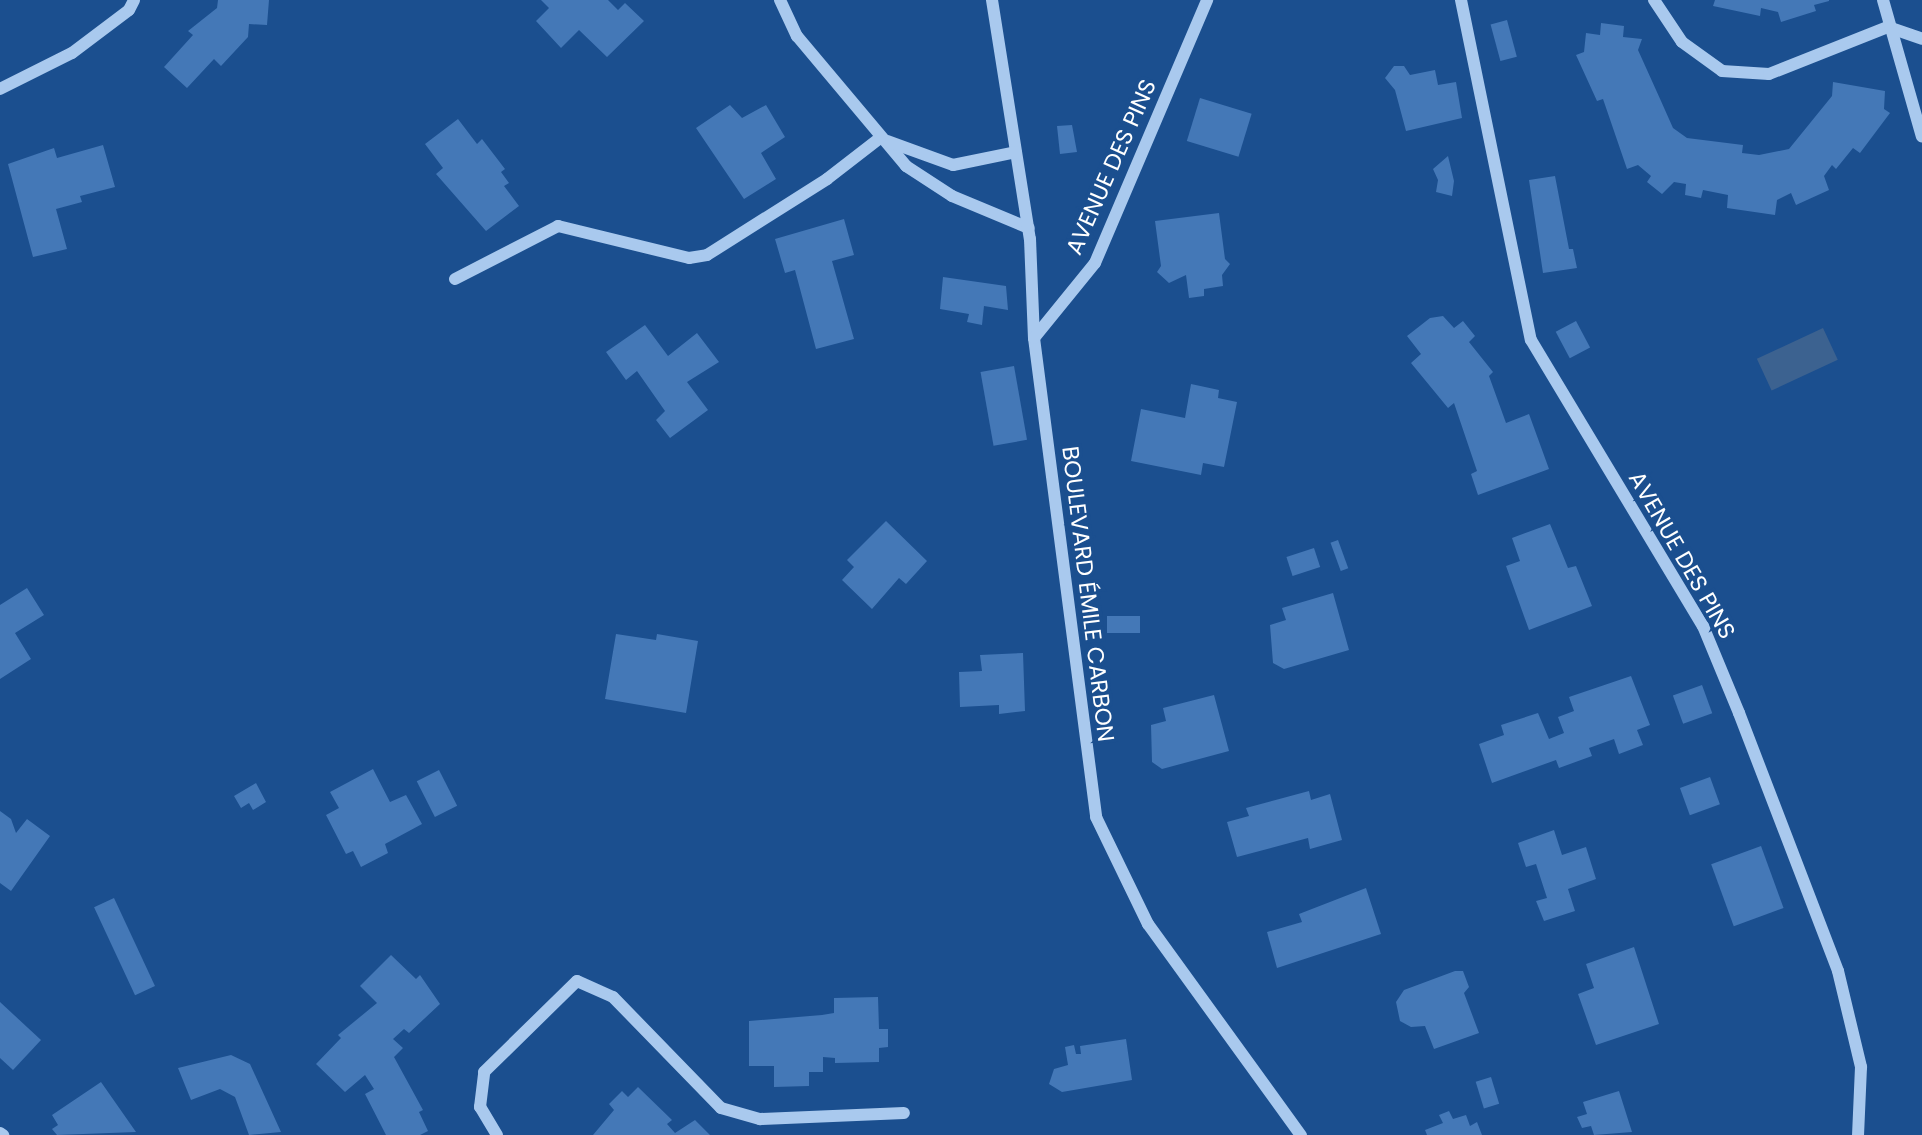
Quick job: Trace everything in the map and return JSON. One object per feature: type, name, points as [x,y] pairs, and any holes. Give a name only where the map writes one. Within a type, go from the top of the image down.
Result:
[{"type":"street","points":[[0,89],[72,53],[129,10],[134,0]]},
{"type":"street","points":[[780,0],[797,36],[906,166],[953,196],[1029,228]]},
{"type":"street","name":"BOULEVARD ÉMILE CARBON","points":[[992,0],[1029,228],[1034,338],[1096,817],[1148,924],[1301,1135]]},
{"type":"street","name":"AVENUE DES PINS","points":[[1034,338],[1095,262],[1207,0]]},
{"type":"street","name":"AVENUE DES PINS","points":[[1461,0],[1531,340],[1703,626],[1739,713],[1838,971],[1861,1067],[1858,1135]]},
{"type":"street","points":[[1654,0],[1682,42],[1722,71],[1769,74],[1888,27],[1922,39]]},
{"type":"street","points":[[1883,0],[1888,27],[1922,137]]},
{"type":"street","points":[[880,138],[953,165],[1016,152]]},
{"type":"street","points":[[455,279],[558,226],[689,258],[707,255],[827,179],[880,138]]},
{"type":"street","points":[[497,1135],[480,1107],[484,1072],[577,981],[612,997],[720,1108],[760,1119],[904,1113]]},
{"type":"water","points":[[1823,328],[1838,360],[1772,391],[1757,359]]},
{"type":"building","points":[[218,0],[269,0],[267,25],[249,24],[248,37],[221,66],[214,59],[187,88],[164,67],[193,35],[188,31],[217,8]]},
{"type":"building","points":[[541,0],[608,0],[618,10],[625,3],[644,21],[607,57],[579,30],[561,48],[536,21],[549,8]]},
{"type":"building","points":[[1715,0],[1829,1],[1814,5],[1816,11],[1781,22],[1778,12],[1761,8],[1760,16],[1713,6]]},
{"type":"building","points":[[1507,20],[1517,57],[1500,61],[1491,24]]},
{"type":"building","points":[[1601,23],[1624,26],[1623,37],[1642,39],[1638,50],[1673,128],[1687,138],[1743,145],[1742,153],[1759,155],[1789,149],[1832,96],[1833,82],[1885,91],[1884,109],[1890,113],[1860,153],[1853,148],[1836,169],[1832,165],[1824,176],[1829,190],[1796,205],[1791,193],[1777,200],[1775,215],[1727,208],[1728,195],[1703,190],[1701,198],[1685,195],[1686,184],[1674,182],[1662,194],[1647,182],[1651,176],[1638,165],[1627,169],[1603,99],[1597,101],[1576,55],[1584,52],[1586,33],[1600,35]]},
{"type":"building","points":[[1394,66],[1404,66],[1410,75],[1435,70],[1438,85],[1456,82],[1462,118],[1406,131],[1395,90],[1385,78]]},
{"type":"building","points":[[1200,98],[1252,114],[1238,157],[1187,141]]},
{"type":"building","points":[[730,105],[742,118],[766,105],[785,137],[761,153],[776,179],[744,199],[696,128]]},
{"type":"building","points":[[458,119],[477,144],[482,139],[505,169],[501,172],[509,183],[504,186],[519,206],[486,231],[436,174],[443,168],[425,144]]},
{"type":"building","points":[[1072,125],[1077,152],[1060,154],[1057,126]]},
{"type":"building","points":[[103,145],[115,187],[80,196],[82,202],[56,209],[67,249],[33,257],[8,164],[54,148],[57,158]]},
{"type":"building","points":[[1448,156],[1454,181],[1452,196],[1436,192],[1438,180],[1433,169]]},
{"type":"building","points":[[1555,176],[1569,249],[1573,249],[1577,268],[1543,273],[1529,180]]},
{"type":"building","points":[[1219,213],[1225,259],[1230,264],[1222,275],[1223,286],[1204,289],[1204,296],[1189,298],[1186,275],[1169,283],[1157,272],[1161,266],[1155,221]]},
{"type":"building","points":[[844,219],[854,255],[832,261],[854,339],[816,349],[795,270],[785,273],[775,239]]},
{"type":"building","points":[[943,277],[1006,286],[1008,310],[984,306],[982,325],[967,322],[969,314],[940,309]]},
{"type":"building","points":[[1443,316],[1454,328],[1463,321],[1475,336],[1469,342],[1493,372],[1489,376],[1506,423],[1529,414],[1549,469],[1478,495],[1471,474],[1477,471],[1454,403],[1448,408],[1411,363],[1421,354],[1407,336],[1430,318]]},
{"type":"building","points":[[1576,321],[1590,347],[1570,358],[1556,332]]},
{"type":"building","points":[[645,325],[668,356],[697,333],[719,362],[687,382],[708,410],[670,438],[656,420],[665,411],[637,371],[626,380],[606,352]]},
{"type":"building","points":[[1014,366],[1027,440],[994,446],[981,372]]},
{"type":"building","points":[[1191,384],[1219,390],[1218,398],[1237,402],[1224,467],[1203,463],[1201,475],[1131,461],[1141,409],[1185,418]]},
{"type":"building","points":[[886,521],[927,561],[906,584],[899,578],[872,609],[842,580],[854,567],[847,560]]},
{"type":"building","points":[[1550,524],[1568,568],[1576,566],[1592,606],[1529,630],[1506,566],[1520,561],[1512,538]]},
{"type":"building","points":[[1338,540],[1348,568],[1341,571],[1330,543]]},
{"type":"building","points":[[1314,548],[1320,567],[1293,576],[1286,557]]},
{"type":"building","points":[[27,588],[44,615],[15,633],[31,659],[0,679],[0,605]]},
{"type":"building","points":[[1333,593],[1349,650],[1284,669],[1273,663],[1270,625],[1286,620],[1282,608]]},
{"type":"building","points":[[1107,616],[1140,616],[1140,633],[1107,633]]},
{"type":"building","points":[[616,634],[656,640],[657,634],[698,641],[686,713],[605,699]]},
{"type":"building","points":[[1023,653],[1025,711],[999,714],[999,705],[960,707],[959,672],[982,671],[980,655]]},
{"type":"building","points":[[1631,676],[1650,725],[1637,730],[1643,745],[1619,754],[1614,739],[1589,748],[1592,756],[1559,768],[1556,760],[1492,783],[1479,744],[1504,735],[1501,725],[1538,713],[1549,739],[1564,733],[1558,717],[1574,711],[1569,697]]},
{"type":"building","points":[[1702,685],[1712,713],[1683,724],[1673,696]]},
{"type":"building","points":[[1214,695],[1229,751],[1162,769],[1152,762],[1151,725],[1166,721],[1163,708]]},
{"type":"building","points":[[373,769],[390,802],[406,795],[422,824],[385,844],[388,853],[361,867],[353,851],[346,854],[326,815],[339,808],[330,792]]},
{"type":"building","points":[[439,770],[457,806],[435,817],[417,781]]},
{"type":"building","points":[[1710,777],[1720,804],[1690,815],[1680,788]]},
{"type":"building","points":[[256,783],[266,802],[253,810],[249,803],[241,808],[234,796]]},
{"type":"building","points":[[1309,791],[1311,800],[1330,794],[1342,840],[1310,849],[1308,838],[1237,857],[1227,822],[1249,816],[1246,808]]},
{"type":"building","points":[[0,811],[11,819],[16,833],[27,819],[50,836],[11,891],[0,883]]},
{"type":"building","points":[[1554,830],[1562,855],[1586,847],[1596,879],[1568,889],[1575,911],[1544,921],[1536,901],[1547,898],[1536,864],[1526,867],[1518,843]]},
{"type":"building","points":[[1761,846],[1784,908],[1734,926],[1711,864]]},
{"type":"building","points":[[1366,888],[1381,934],[1277,968],[1267,932],[1302,922],[1299,914]]},
{"type":"building","points":[[114,898],[155,986],[135,995],[94,907]]},
{"type":"building","points":[[1634,947],[1659,1024],[1596,1045],[1578,994],[1594,988],[1586,964]]},
{"type":"building","points":[[391,955],[416,979],[420,975],[440,1004],[409,1033],[404,1029],[393,1039],[403,1048],[394,1057],[423,1110],[419,1112],[428,1131],[420,1135],[386,1135],[365,1094],[374,1089],[365,1075],[345,1092],[316,1064],[341,1038],[338,1035],[377,1003],[360,986]]},
{"type":"building","points":[[1455,971],[1463,971],[1469,987],[1464,993],[1479,1033],[1434,1049],[1425,1026],[1411,1027],[1400,1021],[1396,1002],[1404,990]]},
{"type":"building","points":[[878,997],[879,1029],[888,1029],[888,1047],[879,1048],[879,1062],[835,1063],[835,1058],[823,1057],[823,1072],[809,1072],[809,1086],[774,1087],[774,1066],[749,1066],[749,1021],[834,1013],[834,998]]},
{"type":"building","points":[[0,1002],[41,1040],[13,1070],[0,1058]]},
{"type":"building","points":[[1126,1039],[1132,1080],[1062,1092],[1049,1084],[1054,1069],[1068,1065],[1065,1047],[1074,1045],[1076,1054],[1081,1054],[1080,1046]]},
{"type":"building","points":[[231,1055],[250,1064],[281,1132],[249,1135],[235,1097],[220,1089],[191,1100],[178,1068]]},
{"type":"building","points":[[1491,1077],[1499,1104],[1484,1108],[1476,1082]]},
{"type":"building","points":[[101,1082],[136,1132],[57,1135],[52,1129],[58,1125],[52,1115]]},
{"type":"building","points":[[638,1087],[672,1120],[667,1124],[675,1133],[695,1120],[710,1135],[593,1135],[614,1110],[609,1104],[622,1091],[628,1097]]},
{"type":"building","points":[[1619,1091],[1632,1132],[1594,1135],[1591,1126],[1582,1128],[1577,1117],[1587,1114],[1583,1102]]},
{"type":"building","points":[[1449,1111],[1453,1119],[1466,1115],[1470,1126],[1477,1122],[1482,1135],[1427,1135],[1425,1130],[1443,1123],[1439,1115]]}]
